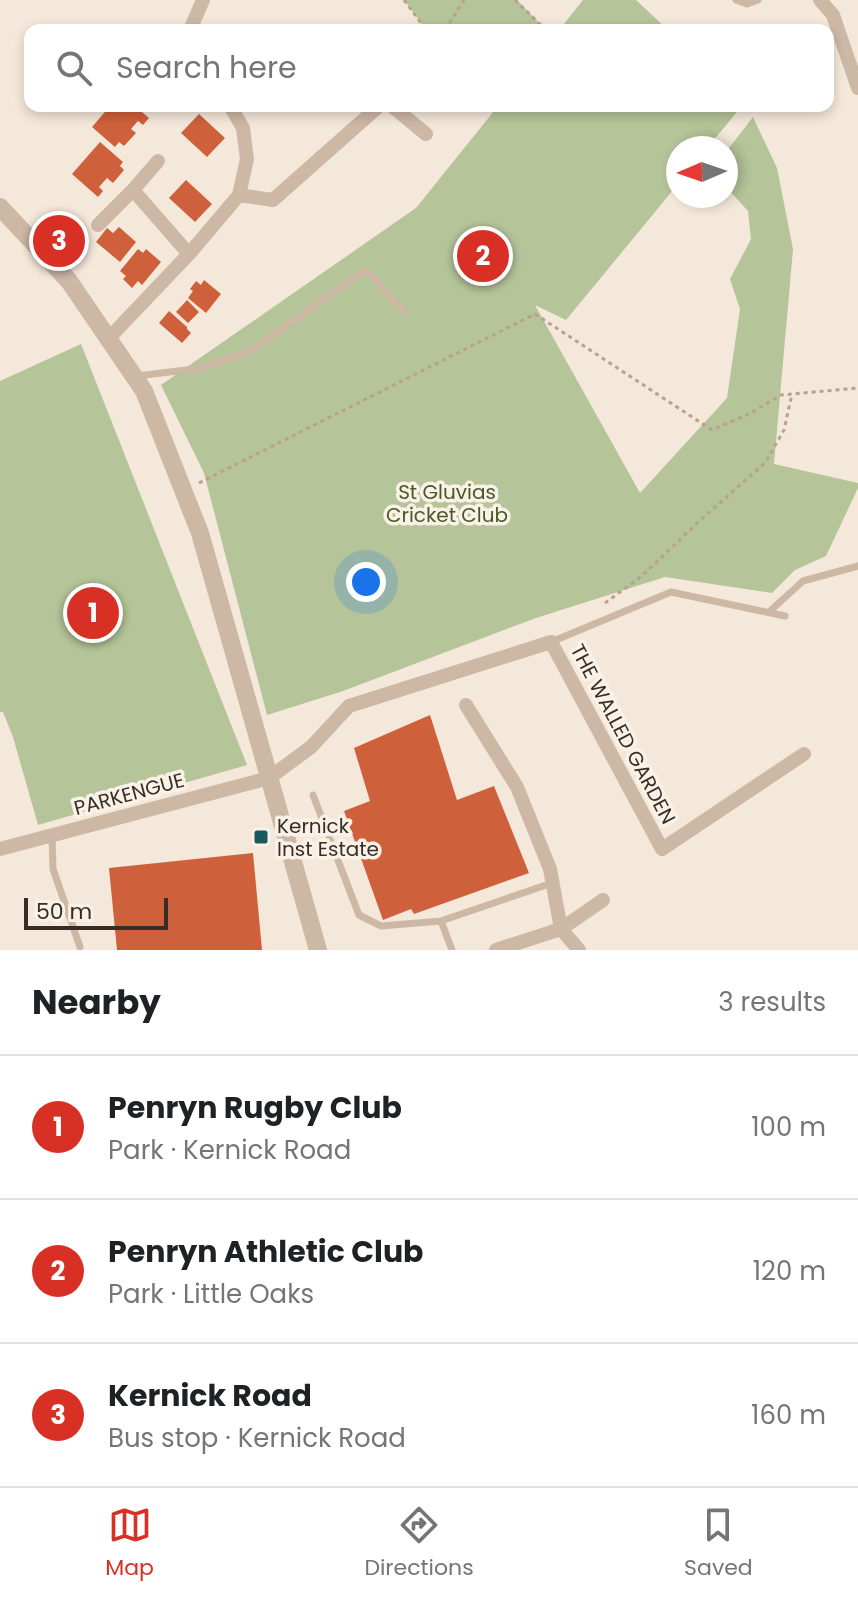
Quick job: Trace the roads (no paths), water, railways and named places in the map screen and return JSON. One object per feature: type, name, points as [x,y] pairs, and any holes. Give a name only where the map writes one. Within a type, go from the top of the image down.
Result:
[{"type":"street","points":[[193,24],[203,0]]},
{"type":"street","points":[[820,0],[833,15],[858,88]]},
{"type":"street","points":[[109,338],[189,254],[239,195],[247,159],[243,128],[234,112]]},
{"type":"street","points":[[239,195],[273,200],[372,112]]},
{"type":"street","points":[[399,112],[426,134]]},
{"type":"street","points":[[98,225],[158,161]]},
{"type":"street","points":[[133,190],[189,254]]},
{"type":"street","points":[[0,207],[69,281],[144,391],[200,533],[318,950]]},
{"type":"street","name":"THE WALLED GARDEN","points":[[269,778],[311,747],[349,706],[551,642],[662,849],[804,754]]},
{"type":"street","points":[[466,705],[517,787],[550,869],[561,929],[579,950]]},
{"type":"street","name":"PARKENGUE","points":[[0,849],[269,778]]},
{"type":"street","points":[[496,950],[561,929],[603,900]]},
{"type":"lane","points":[[736,0],[747,4],[758,0]]},
{"type":"lane","points":[[135,376],[202,368],[250,351],[364,271],[405,312]]},
{"type":"lane","points":[[770,611],[803,581],[858,566]]},
{"type":"lane","points":[[551,642],[671,592],[785,616]]},
{"type":"lane","points":[[313,795],[359,915],[381,926],[441,921],[553,883]]},
{"type":"lane","points":[[52,835],[53,869],[80,947]]},
{"type":"lane","points":[[441,921],[452,950]]},
{"type":"place","name":"Kernick Road","points":[[59,241]]},
{"type":"place","name":"Penryn Athletic Club","points":[[483,256]]},
{"type":"place","name":"Penryn Rugby Club","points":[[93,613]]},
{"type":"place","name":"Kernick Inst Estate","points":[[261,837]]},
{"type":"park label","name":"St Gluvias Cricket Club","points":[[447,504]]}]
